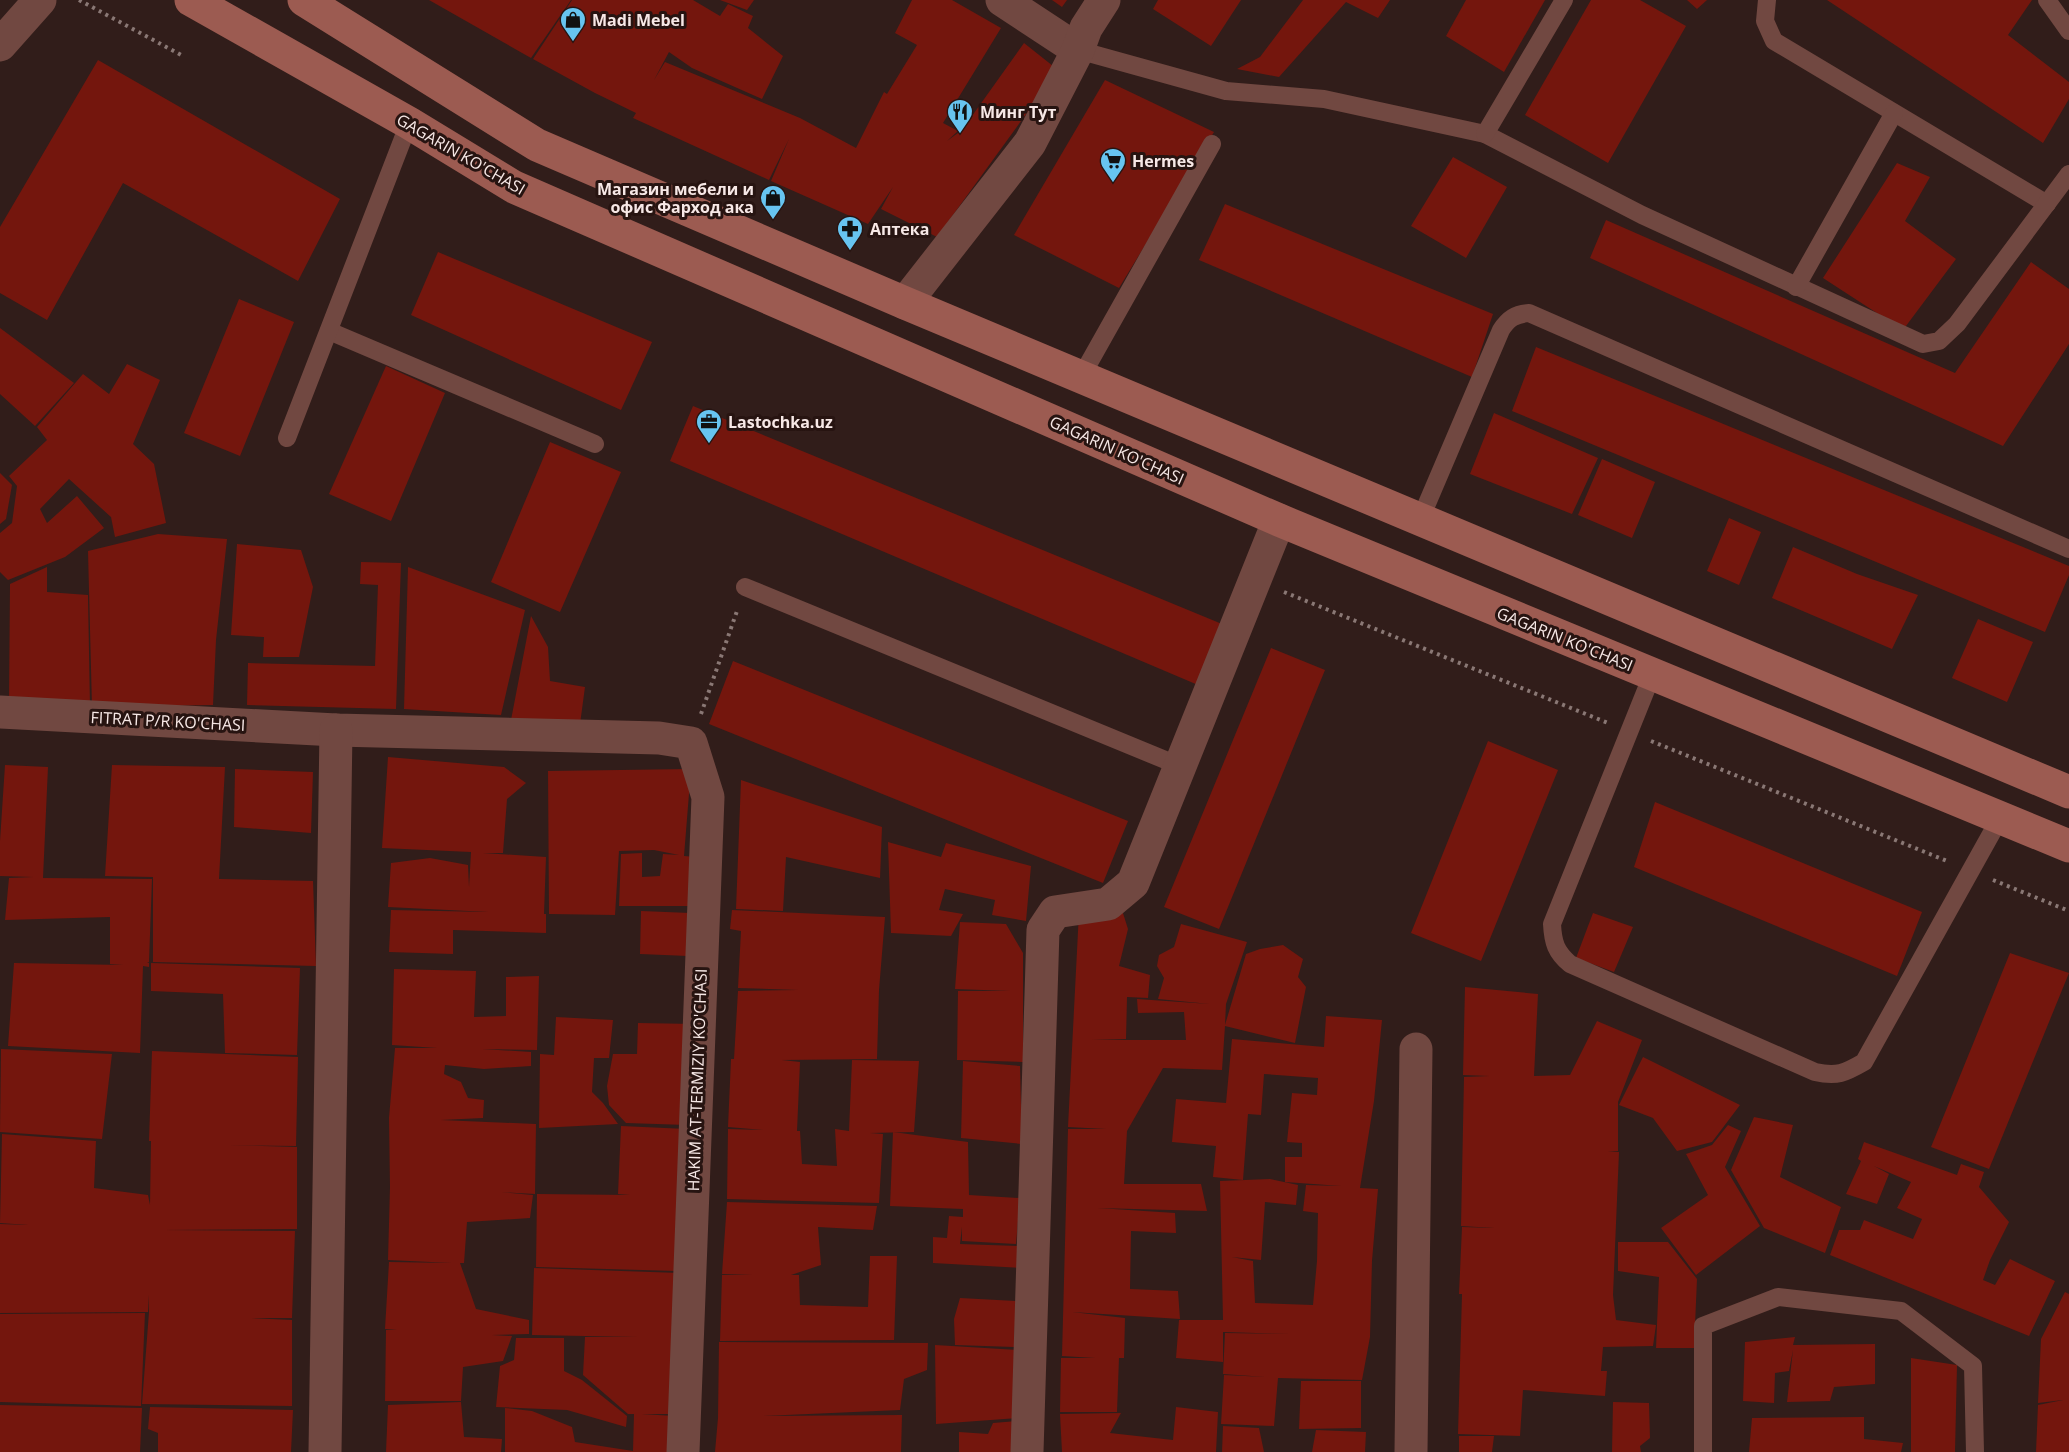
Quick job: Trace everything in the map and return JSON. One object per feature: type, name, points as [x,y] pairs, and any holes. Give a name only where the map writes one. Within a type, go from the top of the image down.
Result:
[{"type":"main road","name":"GAGARIN KO'CHASI","points":[[191,0],[409,123],[514,187],[1279,520],[2069,846]]},
{"type":"main road","points":[[304,0],[537,145],[905,303],[2069,792]]},
{"type":"street","points":[[0,45],[40,0]]},
{"type":"street","points":[[1002,0],[1078,50]]},
{"type":"street","points":[[905,303],[1030,143],[1078,50],[1086,28],[1104,0]]},
{"type":"street","points":[[1027,1452],[1043,930],[1055,912],[1108,904],[1133,883],[1279,520]]},
{"type":"street","name":"FITRAT P/R KO'CHASI","points":[[0,712],[336,730],[659,738],[691,743]]},
{"type":"street","points":[[325,1452],[336,730]]},
{"type":"street","name":"HAKIM AT-TERMIZIY KO'CHASI","points":[[683,1452],[708,797],[691,743]]},
{"type":"street","points":[[1411,1452],[1416,1048]]},
{"type":"lane","points":[[1485,134],[1564,0]]},
{"type":"lane","points":[[1767,0],[1765,21],[1774,41],[2047,204]]},
{"type":"lane","points":[[2047,0],[2069,31]]},
{"type":"lane","points":[[1078,50],[1226,91],[1324,99],[1485,134],[1642,215],[1923,344],[1939,340],[1957,324],[2069,174]]},
{"type":"lane","points":[[1796,287],[1894,113]]},
{"type":"lane","points":[[287,438],[409,123]]},
{"type":"lane","points":[[1081,377],[1212,144]]},
{"type":"lane","points":[[1420,520],[1501,330],[1507,320],[1518,314],[1529,313],[2069,549]]},
{"type":"lane","points":[[329,331],[595,444]]},
{"type":"lane","points":[[745,587],[1180,766]]},
{"type":"lane","points":[[1652,675],[1552,924],[1553,938],[1559,954],[1570,964],[1815,1072],[1830,1076],[1845,1073],[1864,1062],[2000,818]]},
{"type":"lane","points":[[1703,1452],[1703,1326],[1778,1297],[1901,1311],[1973,1366],[1975,1452]]},
{"type":"path","points":[[79,0],[183,56]]},
{"type":"path","points":[[691,743],[745,587]]},
{"type":"building","points":[[429,0],[571,0],[531,58]]},
{"type":"building","points":[[572,0],[693,0],[720,16],[728,4],[753,16],[748,28],[783,56],[762,99],[692,68],[669,52],[654,80],[665,62],[800,118],[856,148],[884,92],[887,94],[917,45],[895,33],[912,0],[952,0],[1001,28],[943,123],[958,131],[947,141],[962,130],[1024,43],[1058,70],[937,237],[881,209],[893,187],[868,224],[771,181],[789,139],[769,180],[633,118],[636,113],[533,59]]},
{"type":"building","points":[[720,0],[754,0],[747,10]]},
{"type":"building","points":[[1052,0],[1067,0],[1062,7]]},
{"type":"building","points":[[1158,0],[1241,0],[1211,46],[1153,9]]},
{"type":"building","points":[[1303,0],[1390,0],[1378,18],[1346,2],[1279,77],[1237,69],[1260,57]]},
{"type":"building","points":[[1466,0],[1545,0],[1504,72],[1446,36]]},
{"type":"building","points":[[1591,0],[1640,0],[1686,26],[1608,163],[1525,115]]},
{"type":"building","points":[[1687,0],[1707,0],[1697,9]]},
{"type":"building","points":[[1827,0],[2032,0],[2008,35],[2069,82],[2069,99],[2043,143]]},
{"type":"building","points":[[98,60],[340,199],[298,281],[123,183],[47,320],[0,293],[0,227]]},
{"type":"building","name":"Hermes","points":[[1105,80],[1214,132],[1119,288],[1014,235]]},
{"type":"building","points":[[1453,157],[1507,187],[1466,258],[1411,226]]},
{"type":"building","points":[[1897,163],[1930,177],[1905,221],[1956,259],[1903,330],[1823,278]]},
{"type":"building","points":[[1225,204],[1493,314],[1472,377],[1199,260]]},
{"type":"building","points":[[1606,220],[1955,373],[2031,262],[2069,289],[2069,344],[2003,446],[1590,258]]},
{"type":"building","points":[[438,252],[652,342],[621,410],[411,315]]},
{"type":"building","points":[[239,299],[294,322],[240,456],[184,433]]},
{"type":"building","points":[[0,328],[74,383],[35,426],[0,394]]},
{"type":"building","points":[[1536,347],[2069,566],[2069,575],[2045,632],[1512,411]]},
{"type":"building","points":[[127,364],[160,380],[133,444],[154,464],[166,523],[115,537],[111,517],[69,479],[40,509],[47,523],[77,496],[104,528],[65,557],[8,580],[0,572],[0,533],[12,523],[17,486],[9,476],[47,440],[37,427],[83,374],[109,394]]},
{"type":"building","points":[[386,366],[445,393],[391,521],[329,494]]},
{"type":"building","points":[[693,406],[1222,624],[1198,685],[670,461]]},
{"type":"building","points":[[1494,413],[1598,458],[1572,514],[1470,474]]},
{"type":"building","points":[[550,442],[621,472],[560,612],[491,582]]},
{"type":"building","points":[[1602,459],[1655,482],[1632,538],[1578,515]]},
{"type":"building","points":[[0,473],[12,485],[6,519],[0,524]]},
{"type":"building","points":[[1729,518],[1761,532],[1739,585],[1707,571]]},
{"type":"building","points":[[158,534],[227,539],[216,640],[213,705],[92,707],[88,551]]},
{"type":"building","points":[[237,544],[301,550],[313,587],[299,657],[263,657],[264,637],[231,635]]},
{"type":"building","points":[[1793,547],[1857,574],[1918,595],[1892,649],[1772,598]]},
{"type":"building","points":[[361,562],[401,563],[396,709],[247,705],[248,663],[375,666],[378,585],[360,584]]},
{"type":"building","points":[[47,567],[47,592],[88,595],[90,707],[9,701],[10,584]]},
{"type":"building","points":[[408,567],[525,610],[501,715],[404,709]]},
{"type":"building","points":[[531,616],[548,647],[550,681],[585,687],[580,724],[511,720]]},
{"type":"building","points":[[1978,619],[2033,642],[2007,702],[1952,678]]},
{"type":"building","points":[[1271,648],[1325,670],[1219,929],[1164,907]]},
{"type":"building","points":[[733,661],[1128,821],[1103,883],[709,724]]},
{"type":"building","points":[[1488,741],[1558,770],[1481,961],[1411,933]]},
{"type":"building","points":[[388,757],[504,767],[526,783],[507,799],[503,853],[483,853],[546,857],[544,914],[546,914],[546,933],[453,930],[453,954],[389,952],[391,910],[488,912],[388,907],[391,863],[430,858],[468,865],[469,887],[471,852],[382,848]]},
{"type":"building","points":[[5,765],[48,767],[43,878],[152,879],[149,962],[147,962],[149,967],[143,966],[140,1053],[8,1046],[14,963],[123,965],[110,964],[110,917],[5,920],[9,878],[33,877],[0,876]]},
{"type":"building","points":[[112,765],[225,767],[219,879],[313,881],[316,966],[153,962],[153,877],[105,876]]},
{"type":"building","points":[[235,769],[313,772],[311,833],[234,827]]},
{"type":"building","points":[[691,769],[684,856],[696,857],[694,906],[619,906],[621,854],[642,853],[642,877],[660,876],[663,854],[679,855],[654,850],[619,851],[615,915],[549,914],[548,771]]},
{"type":"building","points":[[741,780],[882,827],[880,878],[786,857],[783,911],[736,909]]},
{"type":"building","points":[[1655,802],[1922,912],[1897,976],[1634,867]]},
{"type":"building","points":[[888,842],[941,857],[946,843],[1031,866],[1026,921],[992,915],[995,900],[945,889],[939,910],[963,914],[951,936],[891,933]]},
{"type":"building","points":[[732,910],[885,917],[879,990],[877,1059],[782,1060],[800,1062],[797,1131],[800,1131],[802,1164],[837,1166],[835,1129],[849,1131],[852,1060],[919,1061],[914,1132],[870,1133],[883,1134],[879,1203],[727,1199],[728,1129],[763,1130],[728,1127],[731,1059],[734,1059],[738,991],[798,990],[738,988],[741,931],[730,929]]},
{"type":"building","points":[[1122,910],[1128,929],[1119,966],[1150,975],[1148,998],[1127,997],[1126,1039],[1092,1040],[1186,1040],[1184,1012],[1138,1013],[1137,999],[1210,1004],[1158,999],[1164,978],[1157,966],[1159,955],[1174,947],[1181,924],[1247,942],[1226,1004],[1225,1025],[1246,954],[1283,945],[1303,959],[1298,977],[1306,987],[1295,1043],[1225,1026],[1222,1070],[1163,1068],[1127,1131],[1124,1184],[1201,1184],[1207,1211],[1098,1208],[1175,1213],[1176,1233],[1131,1231],[1130,1289],[1178,1291],[1180,1319],[1072,1312],[1125,1318],[1124,1358],[1119,1358],[1117,1412],[1060,1412],[1061,1358],[1095,1358],[1062,1356],[1068,1129],[1106,1129],[1068,1127],[1079,912]]},
{"type":"building","points":[[641,911],[690,913],[688,956],[640,954]]},
{"type":"building","points":[[1593,913],[1633,927],[1614,972],[1576,958]]},
{"type":"building","points":[[960,922],[1006,924],[1023,953],[1023,1062],[957,1060],[958,991],[1010,991],[955,989]]},
{"type":"building","points":[[2010,953],[2069,973],[1989,1169],[1931,1147]]},
{"type":"building","points":[[151,963],[300,968],[297,1055],[225,1053],[223,994],[151,991]]},
{"type":"building","points":[[394,969],[476,971],[474,1017],[506,1016],[506,977],[539,976],[537,1050],[482,1049],[531,1052],[531,1066],[484,1069],[445,1065],[444,1074],[461,1082],[468,1098],[484,1100],[483,1118],[441,1120],[536,1124],[535,1194],[501,1192],[533,1195],[530,1218],[467,1222],[464,1263],[460,1263],[476,1309],[529,1320],[529,1334],[492,1335],[512,1336],[503,1361],[463,1367],[461,1401],[385,1401],[386,1330],[397,1330],[385,1329],[389,1262],[452,1263],[388,1260],[389,1118],[395,1048],[437,1048],[392,1045]]},
{"type":"building","points":[[1465,987],[1538,994],[1534,1076],[1570,1075],[1597,1021],[1642,1040],[1618,1102],[1618,1151],[1608,1152],[1619,1152],[1613,1295],[1616,1320],[1656,1325],[1653,1346],[1603,1347],[1601,1371],[1607,1371],[1605,1396],[1523,1390],[1520,1436],[1458,1434],[1462,1227],[1494,1228],[1461,1226],[1464,1077],[1489,1076],[1463,1075]]},
{"type":"building","points":[[1326,1016],[1382,1020],[1374,1101],[1360,1188],[1378,1189],[1372,1261],[1370,1337],[1362,1380],[1278,1378],[1274,1426],[1221,1424],[1224,1375],[1266,1377],[1223,1374],[1225,1333],[1291,1334],[1223,1332],[1223,1362],[1176,1358],[1179,1320],[1223,1320],[1220,1181],[1270,1179],[1298,1185],[1296,1205],[1265,1202],[1261,1260],[1232,1257],[1253,1261],[1255,1303],[1313,1305],[1318,1213],[1303,1211],[1306,1185],[1341,1186],[1285,1182],[1285,1157],[1302,1157],[1302,1143],[1287,1142],[1292,1093],[1317,1095],[1318,1078],[1264,1074],[1261,1115],[1248,1114],[1243,1180],[1213,1177],[1216,1146],[1172,1142],[1176,1099],[1226,1103],[1232,1039],[1324,1047]]},
{"type":"building","points":[[556,1017],[613,1020],[609,1058],[594,1058],[592,1092],[618,1124],[539,1128],[540,1054],[554,1055]]},
{"type":"building","points":[[638,1023],[695,1024],[687,1125],[626,1123],[609,1105],[607,1086],[613,1054],[637,1054]]},
{"type":"building","points":[[1,1049],[112,1054],[102,1139],[0,1132]]},
{"type":"building","points":[[152,1051],[298,1057],[296,1146],[227,1145],[297,1147],[297,1229],[163,1230],[295,1231],[292,1318],[251,1318],[292,1320],[292,1406],[142,1404],[149,1312],[149,1295],[148,1312],[0,1313],[0,1224],[28,1225],[0,1223],[2,1134],[96,1141],[94,1188],[148,1195],[150,1205],[151,1141],[149,1141]]},
{"type":"building","points":[[1643,1057],[1740,1105],[1712,1142],[1677,1151],[1653,1118],[1619,1105]]},
{"type":"building","points":[[963,1061],[1020,1066],[1022,1144],[961,1138]]},
{"type":"building","points":[[1754,1117],[1793,1125],[1780,1177],[1841,1207],[1825,1253],[1764,1228],[1731,1170]]},
{"type":"building","points":[[1728,1125],[1741,1131],[1725,1167],[1760,1226],[1696,1275],[1661,1228],[1708,1195],[1686,1154],[1712,1145]]},
{"type":"building","points":[[621,1126],[687,1129],[677,1271],[536,1267],[537,1194],[630,1195],[618,1194]]},
{"type":"building","points":[[893,1132],[968,1142],[969,1195],[1020,1198],[1016,1244],[962,1241],[962,1227],[960,1244],[1021,1246],[1021,1268],[933,1263],[933,1237],[947,1238],[949,1216],[963,1217],[963,1209],[890,1206]]},
{"type":"building","points":[[1864,1142],[1957,1175],[1961,1164],[1984,1172],[1979,1187],[2009,1222],[1983,1280],[1995,1285],[2010,1259],[2055,1281],[2029,1336],[1830,1255],[1839,1230],[1860,1230],[1864,1220],[1913,1239],[1922,1219],[1897,1208],[1911,1182],[1874,1166],[1889,1174],[1877,1204],[1846,1194],[1861,1161],[1858,1159]]},
{"type":"building","points":[[727,1202],[877,1206],[873,1230],[818,1227],[821,1265],[791,1275],[799,1275],[800,1305],[868,1307],[870,1256],[897,1256],[894,1340],[720,1341],[722,1275],[752,1275],[722,1274]]},
{"type":"building","points":[[1618,1242],[1668,1242],[1697,1279],[1694,1348],[1656,1348],[1659,1277],[1618,1271]]},
{"type":"building","points":[[534,1268],[680,1273],[679,1414],[642,1414],[674,1416],[674,1452],[505,1452],[505,1408],[532,1411],[572,1427],[575,1442],[633,1451],[634,1414],[628,1414],[583,1375],[585,1337],[637,1337],[532,1335]]},
{"type":"building","points":[[2065,1292],[2069,1294],[2069,1452],[2036,1452],[2038,1405],[2063,1400],[2038,1403],[2041,1339]]},
{"type":"building","points":[[960,1298],[1016,1301],[1014,1347],[955,1345],[954,1319]]},
{"type":"building","points":[[145,1313],[141,1406],[0,1402],[0,1314]]},
{"type":"building","points":[[1795,1337],[1793,1345],[1875,1344],[1875,1384],[1834,1387],[1830,1401],[1787,1402],[1793,1350],[1789,1371],[1775,1373],[1774,1403],[1743,1401],[1745,1342]]},
{"type":"building","points":[[516,1338],[564,1338],[564,1371],[582,1380],[627,1416],[626,1427],[567,1410],[496,1407],[500,1366],[514,1360]]},
{"type":"building","points":[[719,1342],[928,1343],[927,1370],[904,1379],[900,1410],[763,1416],[902,1415],[901,1452],[715,1452]]},
{"type":"building","points":[[935,1345],[1018,1350],[1018,1418],[936,1424]]},
{"type":"building","points":[[1911,1358],[1957,1365],[1955,1452],[1911,1452]]},
{"type":"building","points":[[1301,1381],[1361,1381],[1361,1428],[1299,1429]]},
{"type":"building","points":[[461,1402],[464,1437],[502,1439],[501,1452],[386,1452],[388,1405]]},
{"type":"building","points":[[1613,1402],[1649,1403],[1650,1438],[1640,1446],[1641,1452],[1612,1452]]},
{"type":"building","points":[[0,1405],[142,1408],[140,1452],[0,1452]]},
{"type":"building","points":[[150,1407],[293,1410],[291,1452],[158,1452],[158,1433],[148,1429]]},
{"type":"building","points":[[1176,1407],[1218,1412],[1216,1452],[1062,1452],[1060,1414],[1121,1413],[1110,1433],[1173,1440]]},
{"type":"building","points":[[1864,1417],[1864,1439],[1903,1443],[1901,1452],[1749,1452],[1752,1418]]},
{"type":"building","points":[[1017,1421],[1016,1452],[959,1452],[959,1432],[988,1434],[993,1423]]},
{"type":"building","points":[[1223,1426],[1259,1428],[1264,1452],[1222,1452]]},
{"type":"building","points":[[1316,1430],[1366,1432],[1365,1452],[1312,1452]]},
{"type":"building","points":[[1459,1436],[1494,1436],[1492,1452],[1459,1452]]},
{"type":"place","name":"Madi Mebel","points":[[573,43]]},
{"type":"place","name":"Минг Тут","points":[[960,135]]},
{"type":"place","name":"Hermes","points":[[1113,184]]},
{"type":"place","name":"Магазин мебели и офис Фарход ака","points":[[773,221]]},
{"type":"place","name":"Аптека","points":[[850,252]]},
{"type":"place","name":"Lastochka.uz","points":[[709,445]]}]
